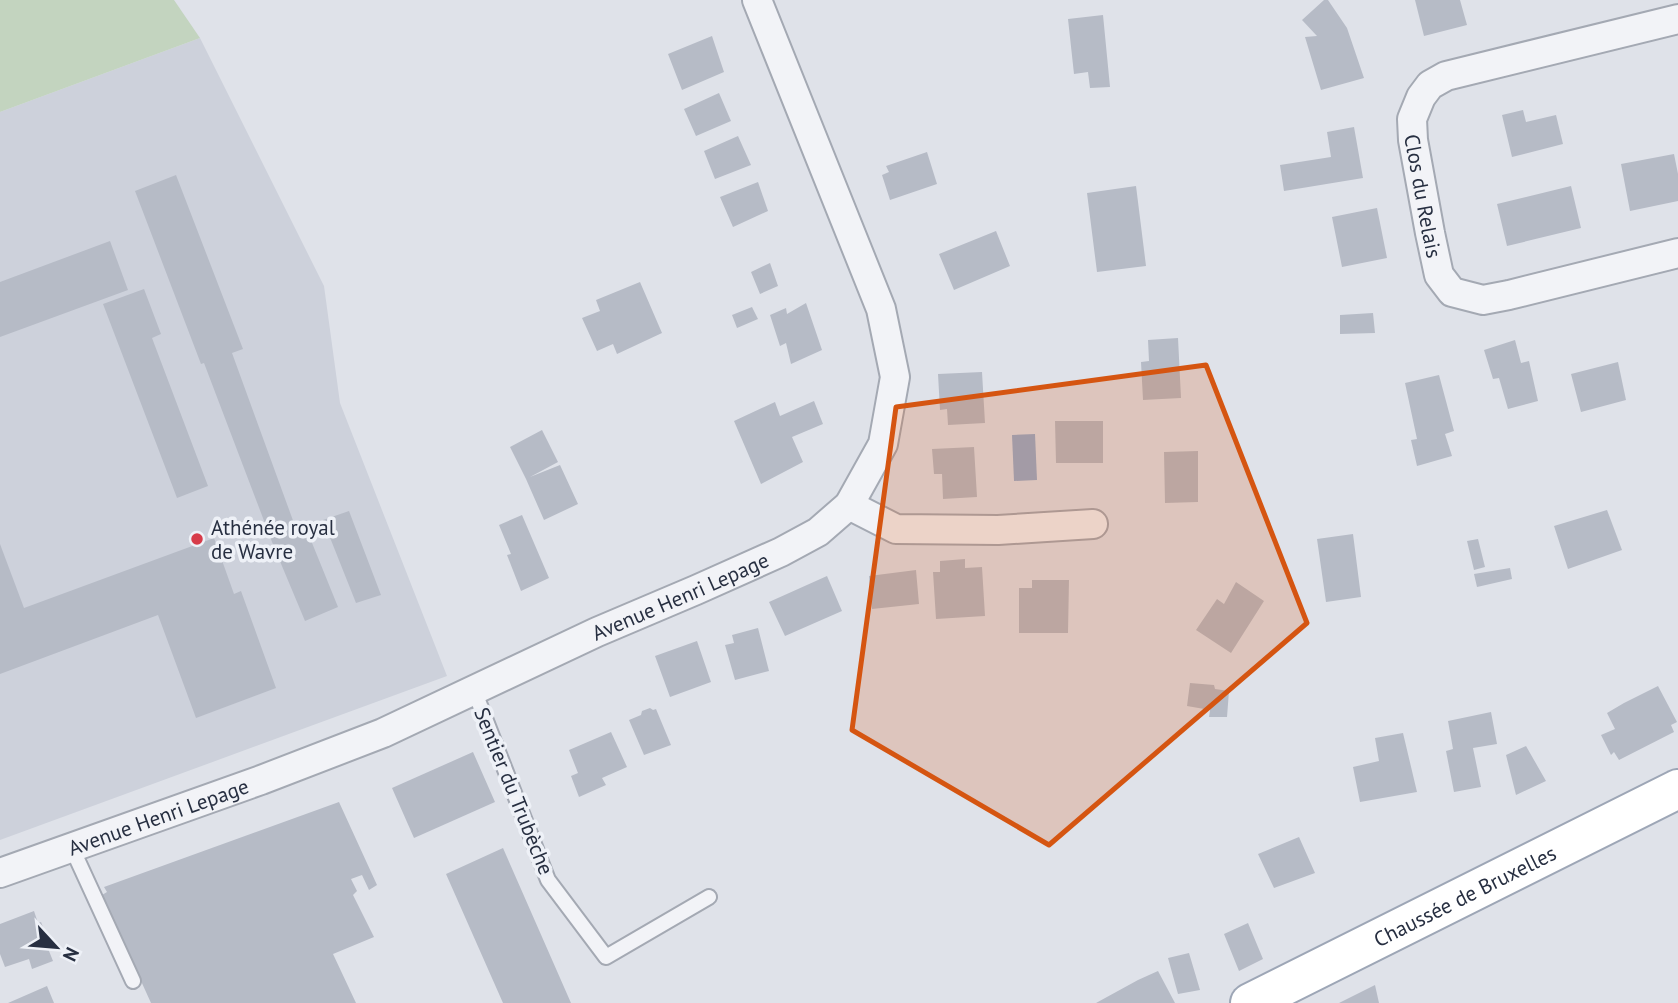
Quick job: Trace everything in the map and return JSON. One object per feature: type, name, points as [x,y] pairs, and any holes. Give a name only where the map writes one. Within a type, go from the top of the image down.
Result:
[{"type":"main road","name":"Chaussée de Bruxelles","points":[[1250,1003],[1678,789]]},
{"type":"street","name":"Avenue Henri Lepage","points":[[0,873],[261,780],[383,733],[597,632],[782,552],[818,533],[849,505],[883,444],[895,377],[881,309],[757,0]]},
{"type":"street","name":"Clos du Relais","points":[[1678,19],[1446,76],[1430,85],[1421,97],[1412,118],[1415,153],[1439,275],[1452,292],[1483,300],[1678,253]]},
{"type":"street","points":[[849,505],[896,529],[998,530],[1093,523]]},
{"type":"lane","name":"Sentier du Trubèche","points":[[474,690],[548,880],[606,957],[709,897]]},
{"type":"lane","points":[[71,846],[133,981]]},
{"type":"highlighted area","points":[[1206,365],[1307,623],[1049,845],[852,730],[896,407]]},
{"type":"shaded area","name":"Athénée royal de Wavre","points":[[200,38],[324,286],[340,403],[447,676],[0,840],[0,112]]},
{"type":"green space","points":[[0,0],[174,0],[200,38],[0,112]]},
{"type":"water","points":[[1035,434],[1037,480],[1014,481],[1012,435]]},
{"type":"building","points":[[1324,0],[1328,0],[1347,28],[1364,78],[1321,90],[1305,37],[1317,36],[1302,20]]},
{"type":"building","points":[[1415,0],[1460,0],[1467,25],[1424,36]]},
{"type":"building","points":[[1103,15],[1110,87],[1090,88],[1088,72],[1074,74],[1068,19]]},
{"type":"building","points":[[712,36],[724,72],[682,90],[668,54]]},
{"type":"building","points":[[719,93],[731,121],[696,136],[684,109]]},
{"type":"building","points":[[1523,110],[1526,122],[1556,115],[1563,144],[1512,157],[1502,115]]},
{"type":"building","points":[[1354,127],[1363,178],[1284,191],[1280,165],[1331,157],[1327,132]]},
{"type":"building","points":[[738,136],[751,165],[715,179],[704,151]]},
{"type":"building","points":[[927,152],[937,184],[890,200],[882,175],[889,172],[886,166]]},
{"type":"building","points":[[1674,154],[1678,174],[1678,201],[1630,211],[1621,164]]},
{"type":"building","points":[[176,175],[243,349],[232,353],[299,537],[308,533],[338,607],[305,621],[204,363],[201,364],[135,191]]},
{"type":"building","points":[[758,182],[768,211],[733,227],[720,197]]},
{"type":"building","points":[[1136,186],[1146,266],[1097,272],[1087,193]]},
{"type":"building","points":[[1571,186],[1581,228],[1507,246],[1497,204]]},
{"type":"building","points":[[1377,208],[1387,258],[1342,267],[1332,217]]},
{"type":"building","points":[[996,231],[1010,266],[954,290],[939,254]]},
{"type":"building","points":[[110,241],[128,290],[0,337],[0,282]]},
{"type":"building","points":[[770,263],[778,286],[760,294],[751,272]]},
{"type":"building","points":[[640,282],[662,333],[617,354],[613,344],[597,351],[582,318],[600,311],[596,300]]},
{"type":"building","points":[[144,289],[161,334],[152,338],[208,486],[177,498],[103,304]]},
{"type":"building","points":[[806,303],[822,350],[791,364],[786,343],[780,346],[770,315],[786,308],[787,314]]},
{"type":"building","points":[[752,307],[758,319],[737,328],[732,315]]},
{"type":"building","points":[[1373,313],[1375,333],[1340,334],[1340,315]]},
{"type":"building","points":[[1178,338],[1181,398],[1143,400],[1141,362],[1149,361],[1148,340]]},
{"type":"building","points":[[1515,340],[1521,363],[1529,361],[1538,401],[1508,409],[1499,378],[1493,379],[1484,350]]},
{"type":"building","points":[[1618,362],[1626,400],[1581,412],[1571,374]]},
{"type":"building","points":[[982,372],[985,423],[948,425],[947,409],[940,410],[938,374]]},
{"type":"building","points":[[1439,375],[1454,431],[1445,434],[1452,456],[1417,466],[1411,440],[1417,439],[1405,383]]},
{"type":"building","points":[[814,401],[823,424],[792,437],[803,462],[761,484],[734,421],[775,402],[780,416]]},
{"type":"building","points":[[1055,421],[1103,421],[1103,463],[1056,463]]},
{"type":"building","points":[[542,430],[558,462],[530,477],[560,465],[578,504],[544,520],[510,447]]},
{"type":"building","points":[[974,447],[977,497],[943,499],[942,474],[934,474],[932,449]]},
{"type":"building","points":[[1198,451],[1198,502],[1165,503],[1164,452]]},
{"type":"building","points":[[1607,510],[1622,550],[1568,569],[1554,526]]},
{"type":"building","points":[[349,511],[381,595],[356,603],[323,520]]},
{"type":"building","points":[[522,515],[549,578],[521,591],[507,555],[511,554],[499,525]]},
{"type":"building","points":[[1353,534],[1361,597],[1326,602],[1317,539]]},
{"type":"building","name":"Athénée royal de Wavre","points":[[214,538],[234,594],[241,591],[276,688],[196,718],[158,615],[0,674],[0,544],[24,608]]},
{"type":"building","points":[[1478,539],[1485,567],[1474,570],[1467,541]]},
{"type":"building","points":[[965,559],[965,568],[982,567],[985,616],[936,619],[933,572],[940,572],[940,561]]},
{"type":"building","points":[[1510,568],[1512,579],[1477,587],[1474,574]]},
{"type":"building","points":[[916,570],[919,604],[872,609],[869,576]]},
{"type":"building","points":[[827,576],[842,611],[785,636],[769,602]]},
{"type":"building","points":[[1032,580],[1069,580],[1068,633],[1019,633],[1019,588],[1032,588]]},
{"type":"building","points":[[1236,582],[1264,601],[1231,653],[1196,630],[1217,599],[1224,604]]},
{"type":"building","points":[[758,628],[769,671],[735,680],[725,645],[734,643],[732,635]]},
{"type":"building","points":[[697,641],[711,682],[670,697],[655,656]]},
{"type":"building","points":[[1190,683],[1214,685],[1215,689],[1229,691],[1227,717],[1209,717],[1210,710],[1187,706]]},
{"type":"building","points":[[1658,686],[1677,722],[1671,725],[1674,732],[1619,760],[1614,752],[1611,755],[1601,735],[1615,729],[1607,713]]},
{"type":"building","points":[[650,708],[656,709],[671,745],[644,755],[629,720]]},
{"type":"building","points":[[1491,712],[1497,744],[1473,748],[1481,787],[1454,792],[1446,751],[1453,749],[1448,721]]},
{"type":"building","points":[[611,732],[627,767],[602,778],[606,785],[579,797],[571,776],[578,773],[569,750]]},
{"type":"building","points":[[1403,733],[1417,792],[1360,802],[1353,767],[1379,761],[1375,738]]},
{"type":"building","points":[[1526,746],[1546,781],[1516,795],[1506,755]]},
{"type":"building","points":[[473,752],[495,802],[414,838],[392,788]]},
{"type":"building","points":[[339,802],[377,885],[369,890],[362,875],[351,879],[357,891],[353,895],[374,937],[333,954],[356,1003],[151,1003],[102,895],[107,892],[104,887]]},
{"type":"building","points":[[1299,837],[1315,873],[1274,888],[1258,854]]},
{"type":"building","points":[[503,848],[571,1003],[503,1003],[446,874]]},
{"type":"building","points":[[34,911],[50,945],[47,946],[53,961],[32,969],[29,959],[5,967],[0,954],[0,924]]},
{"type":"building","points":[[1248,923],[1263,959],[1239,971],[1224,934]]},
{"type":"building","points":[[1189,953],[1200,990],[1178,994],[1168,958]]},
{"type":"building","points":[[1158,971],[1175,1003],[1096,1003],[1138,980]]},
{"type":"building","points":[[1375,985],[1379,1003],[1339,1003]]},
{"type":"building","points":[[47,986],[54,1003],[8,1003]]},
{"type":"place","name":"Athénée royal de Wavre","points":[[197,539]]}]
